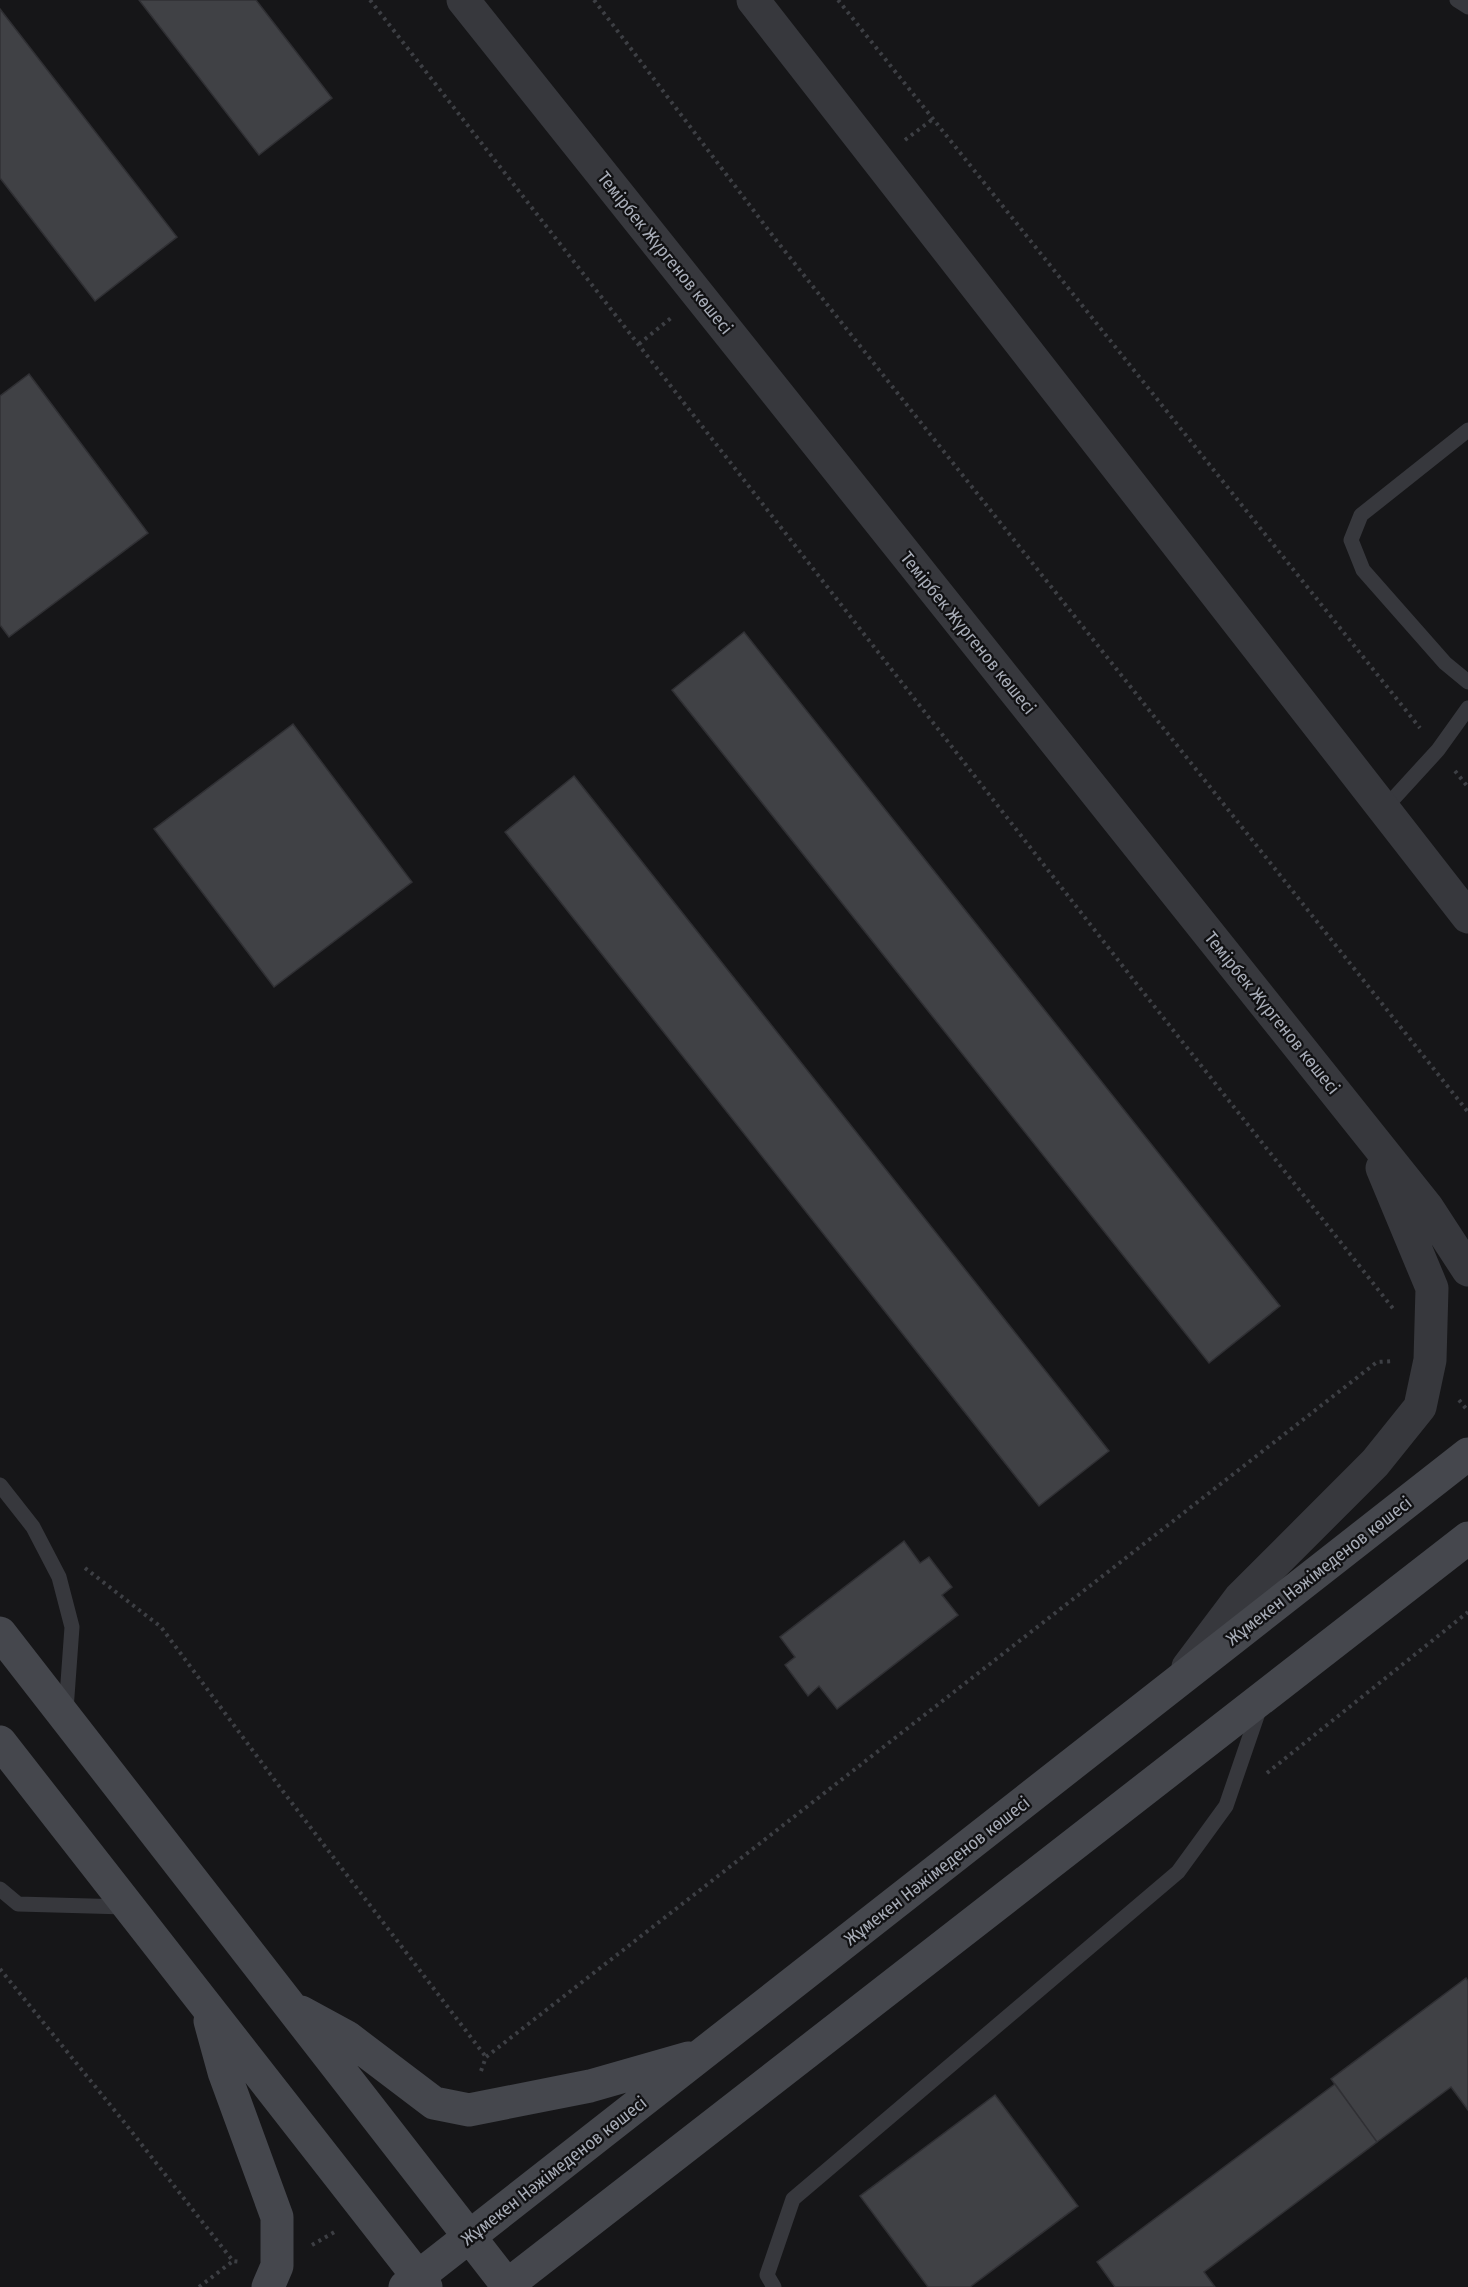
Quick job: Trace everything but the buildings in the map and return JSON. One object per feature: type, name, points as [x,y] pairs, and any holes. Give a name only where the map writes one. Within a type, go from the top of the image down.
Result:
[{"type":"main road","name":"Жұмекен Нәжімеденов көшесі","points":[[417,2284],[470,2237],[1468,1454]]},
{"type":"main road","points":[[0,1633],[506,2286],[1468,1538]]},
{"type":"main road","points":[[0,1742],[368,2213],[417,2284]]},
{"type":"main road","points":[[206,2005],[224,2072],[277,2217],[272,2276]]},
{"type":"main road","points":[[289,2005],[347,2037],[434,2103],[469,2110],[590,2086],[704,2053]]},
{"type":"street","name":"Темірбек Жүргенов көшесі","points":[[463,0],[1366,1130],[1426,1207],[1468,1270]]},
{"type":"street","points":[[753,0],[1468,916]]},
{"type":"street","points":[[1175,1684],[1240,1598],[1375,1463],[1420,1407],[1430,1360],[1432,1288],[1366,1130]]},
{"type":"lane","points":[[1457,0],[1468,7]]},
{"type":"lane","points":[[1468,430],[1361,515],[1351,540],[1363,570],[1445,663],[1468,682]]},
{"type":"lane","points":[[1384,809],[1438,750],[1468,708]]},
{"type":"lane","points":[[0,1485],[33,1527],[59,1577],[72,1627],[65,1716]]},
{"type":"lane","points":[[774,2287],[767,2275],[793,2199],[1179,1872],[1227,1806],[1263,1698]]},
{"type":"lane","points":[[0,1889],[18,1904],[129,1907]]},
{"type":"path","points":[[370,0],[1132,978],[1387,1300],[1430,1360]]},
{"type":"path","points":[[594,0],[776,240],[1468,1112]]},
{"type":"path","points":[[838,0],[1468,787]]},
{"type":"path","points":[[639,344],[699,295]]},
{"type":"path","points":[[469,2110],[486,2057],[1377,1362],[1430,1360]]},
{"type":"path","points":[[78,1563],[161,1627],[486,2057]]},
{"type":"path","points":[[1227,1806],[1468,1612]]},
{"type":"path","points":[[0,1969],[233,2261],[272,2276],[368,2213]]},
{"type":"path","points":[[200,2287],[233,2261]]}]
